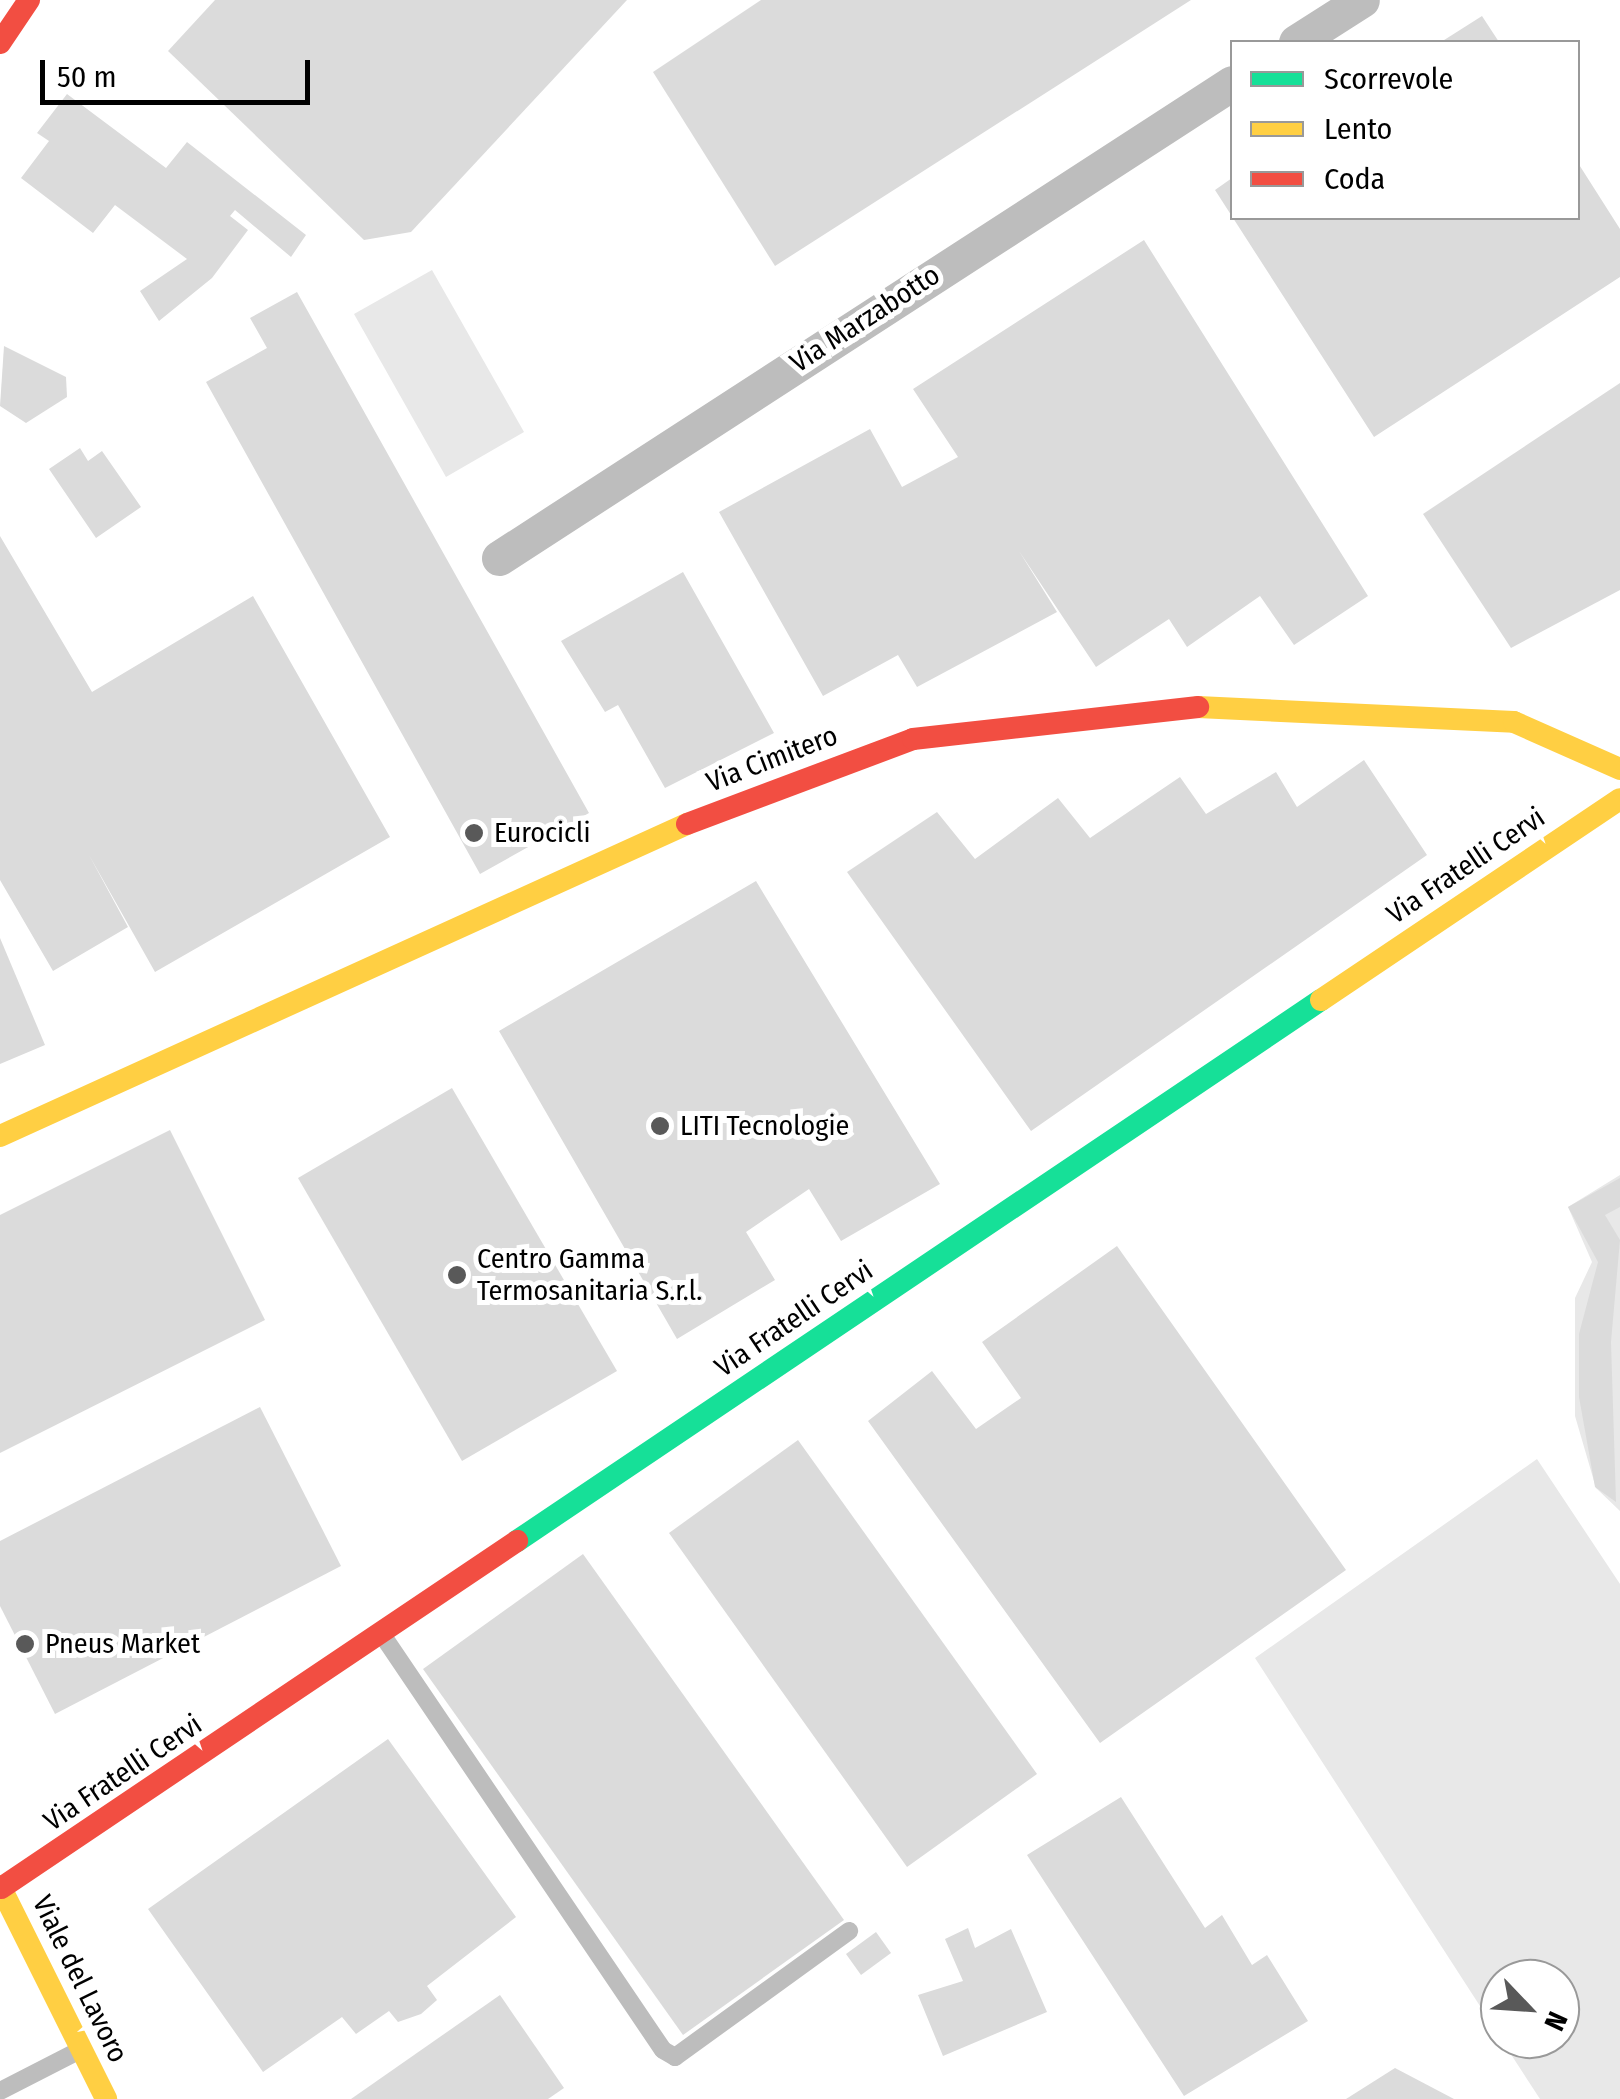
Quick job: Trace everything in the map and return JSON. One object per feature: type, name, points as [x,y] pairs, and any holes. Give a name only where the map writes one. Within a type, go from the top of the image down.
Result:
[{"type":"street","points":[[0,43],[28,0]]},
{"type":"street","points":[[1299,40],[1362,0]]},
{"type":"street","name":"Via Marzabotto","points":[[499,558],[1230,85]]},
{"type":"street","name":"Via Cimitero","points":[[0,1136],[612,857],[797,777],[913,740],[1225,704],[1514,722],[1620,769]]},
{"type":"street","name":"Via Fratelli Cervi","points":[[1,1887],[1620,799]]},
{"type":"street","name":"Viale del Lavoro","points":[[1,1887],[106,2099]]},
{"type":"lane","points":[[380,1633],[662,2050],[675,2058],[848,1931]]},
{"type":"lane","points":[[0,2091],[80,2050]]},
{"type":"shaded area","points":[[432,270],[524,432],[446,477],[354,314]]},
{"type":"shaded area","points":[[1620,1175],[1620,1511],[1596,1488],[1575,1416],[1575,1298],[1592,1262],[1568,1207]]},
{"type":"shaded area","points":[[1537,1459],[1620,1584],[1620,2099],[1540,2099],[1514,2059],[1580,2059],[1580,1959],[1480,1959],[1480,2006],[1255,1658]]},
{"type":"building","points":[[215,0],[627,0],[411,232],[364,240],[168,51]]},
{"type":"building","points":[[761,0],[1191,0],[775,266],[653,72]]},
{"type":"building","points":[[1482,16],[1498,40],[1444,40]]},
{"type":"building","points":[[67,94],[166,168],[187,142],[306,235],[291,257],[235,210],[230,216],[248,230],[212,278],[159,321],[140,291],[187,259],[115,205],[93,233],[21,178],[49,141],[37,133]]},
{"type":"building","points":[[1580,166],[1620,229],[1620,277],[1374,437],[1234,220],[1580,220]]},
{"type":"building","points":[[1230,179],[1230,213],[1215,190]]},
{"type":"building","points":[[1144,240],[1368,596],[1294,645],[1260,596],[1187,647],[1169,619],[1096,667],[1019,551],[1057,612],[917,687],[898,655],[823,696],[719,512],[870,429],[902,487],[958,457],[913,389]]},
{"type":"building","points":[[297,292],[589,813],[480,874],[206,382],[267,348],[250,318]]},
{"type":"building","points":[[4,346],[66,377],[67,397],[26,423],[0,406]]},
{"type":"building","points":[[1620,383],[1620,590],[1511,648],[1423,514]]},
{"type":"building","points":[[80,448],[88,461],[102,451],[141,507],[96,538],[49,469]]},
{"type":"building","points":[[0,536],[92,692],[253,596],[390,837],[155,972],[89,855],[128,927],[53,971],[0,880]]},
{"type":"building","points":[[683,572],[774,733],[665,788],[618,705],[605,712],[561,641]]},
{"type":"building","points":[[1364,760],[1427,855],[1031,1131],[847,872],[937,812],[975,859],[1058,798],[1090,838],[1180,777],[1206,814],[1276,772],[1297,807]]},
{"type":"building","points":[[756,881],[940,1184],[841,1241],[809,1189],[746,1232],[775,1280],[677,1339],[499,1031]]},
{"type":"building","points":[[0,938],[45,1045],[0,1064]]},
{"type":"building","name":"Centro Gamma Termosanitaria S.r.l.","points":[[452,1088],[617,1371],[462,1461],[298,1178]]},
{"type":"building","points":[[170,1130],[265,1320],[0,1453],[0,1215]]},
{"type":"building","points":[[1620,1178],[1620,1207],[1605,1215],[1620,1240],[1611,1342],[1616,1502],[1595,1487],[1579,1397],[1579,1334],[1598,1262],[1568,1207]]},
{"type":"building","points":[[1117,1246],[1346,1570],[1100,1743],[868,1421],[932,1371],[976,1429],[1021,1398],[982,1342]]},
{"type":"building","points":[[260,1407],[341,1566],[55,1714],[0,1606],[0,1541]]},
{"type":"building","points":[[798,1440],[1037,1774],[907,1867],[669,1533]]},
{"type":"building","points":[[583,1554],[844,1920],[683,2035],[423,1669]]},
{"type":"building","points":[[388,1739],[516,1917],[427,1986],[437,2000],[421,2014],[398,2022],[389,2011],[356,2034],[342,2017],[263,2072],[148,1909]]},
{"type":"building","points":[[1121,1797],[1205,1928],[1222,1915],[1252,1965],[1267,1955],[1308,2021],[1184,2096],[1027,1855]]},
{"type":"building","points":[[968,1928],[975,1948],[1011,1929],[1047,2012],[943,2056],[918,1995],[963,1981],[945,1939]]},
{"type":"building","points":[[876,1932],[891,1953],[861,1975],[846,1954]]},
{"type":"building","points":[[500,1995],[564,2088],[548,2099],[351,2099]]},
{"type":"building","points":[[1395,2068],[1454,2099],[1346,2099]]},
{"type":"traffic: fast","points":[[517,1541],[1321,1000]]},
{"type":"traffic: slow","points":[[1198,707],[1514,722],[1620,769]]},
{"type":"traffic: slow","points":[[1321,1000],[1620,799]]},
{"type":"traffic: slow","points":[[0,1136],[687,824]]},
{"type":"traffic: slow","points":[[0,1886],[106,2099]]},
{"type":"traffic: jam","points":[[0,43],[29,0]]},
{"type":"traffic: jam","points":[[687,824],[913,739],[1198,707]]},
{"type":"traffic: jam","points":[[1,1888],[517,1541]]},
{"type":"place","name":"Eurocicli","points":[[474,833]]},
{"type":"place","name":"LITI Tecnologie","points":[[660,1126]]},
{"type":"place","name":"Centro Gamma Termosanitaria S.r.l.","points":[[457,1275]]},
{"type":"place","name":"Pneus Market","points":[[25,1644]]}]
